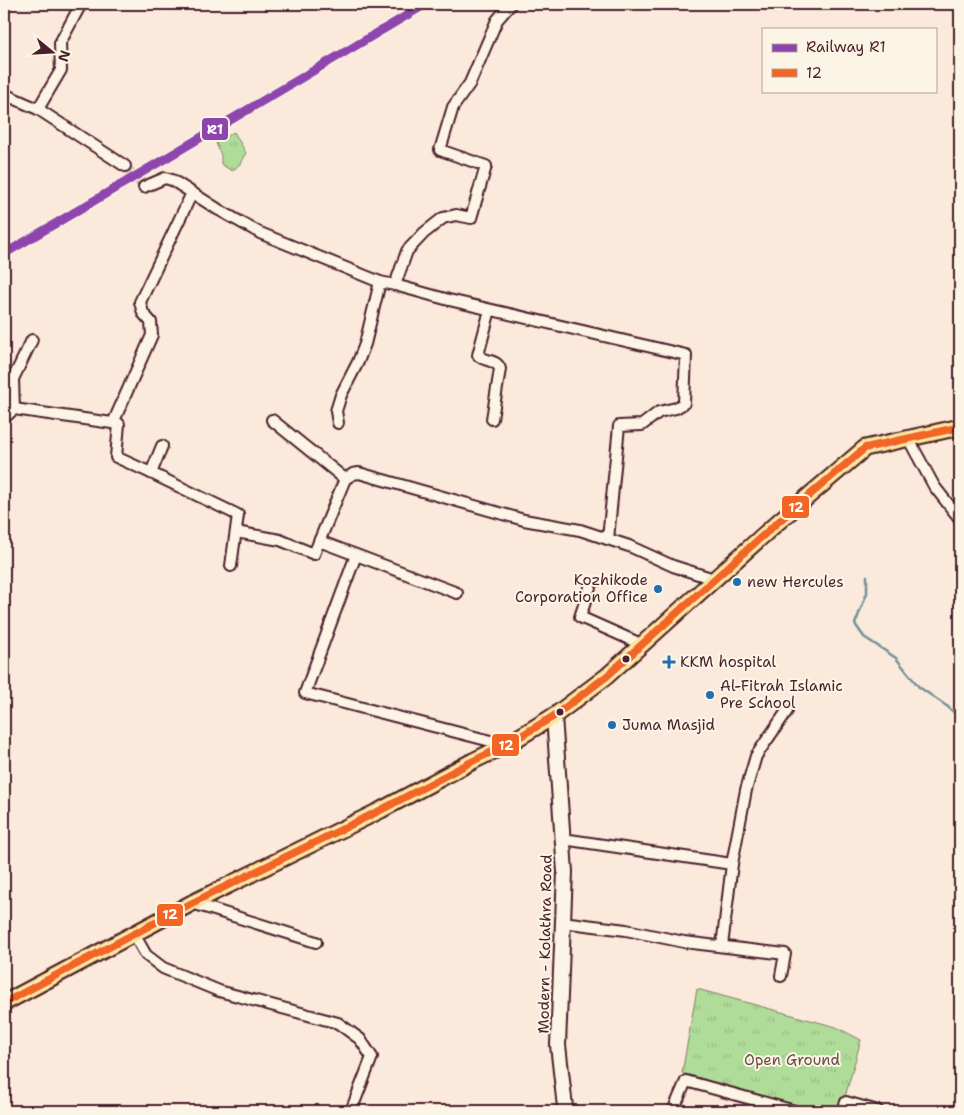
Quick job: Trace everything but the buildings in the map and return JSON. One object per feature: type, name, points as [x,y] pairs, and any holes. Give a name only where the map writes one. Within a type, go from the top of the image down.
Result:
[{"type":"main road","points":[[4,1003],[192,904],[381,810],[506,745],[554,716],[607,676],[714,579],[865,448],[960,426]]},
{"type":"main road","name":"Modern - Kolathra Road","points":[[554,716],[565,872],[558,1045],[565,1107],[568,1111]]},
{"type":"street","points":[[38,109],[61,70],[60,43],[81,4]]},
{"type":"street","points":[[395,285],[407,251],[424,233],[443,218],[456,215],[471,218],[486,166],[440,150],[453,107],[470,83],[497,20],[511,4]]},
{"type":"street","points":[[4,94],[38,109],[125,166]]},
{"type":"street","points":[[144,187],[165,178],[172,180],[244,225],[270,238],[380,282],[490,310],[686,355],[684,403],[676,408],[660,412],[642,425],[619,426],[608,539]]},
{"type":"street","points":[[113,423],[152,335],[151,322],[143,313],[140,302],[192,193]]},
{"type":"street","points":[[338,422],[336,411],[341,395],[365,344],[380,282]]},
{"type":"street","points":[[490,310],[478,355],[481,358],[494,362],[500,369],[492,419]]},
{"type":"street","points":[[4,418],[14,409],[13,379],[32,340]]},
{"type":"street","points":[[14,409],[119,424],[116,457],[238,516],[231,566]]},
{"type":"street","points":[[272,420],[345,479]]},
{"type":"street","points":[[908,438],[934,486],[960,519]]},
{"type":"street","points":[[151,473],[162,446]]},
{"type":"street","points":[[236,532],[280,540],[314,554],[345,479],[359,473],[524,520],[580,530],[629,546],[673,566],[714,579]]},
{"type":"street","points":[[319,541],[456,593]]},
{"type":"street","points":[[356,556],[305,693],[506,745]]},
{"type":"street","points":[[591,584],[580,616],[643,645]]},
{"type":"street","points":[[722,946],[732,864],[746,790],[756,756],[788,710]]},
{"type":"street","points":[[562,839],[732,864]]},
{"type":"street","points":[[192,904],[316,942]]},
{"type":"street","points":[[562,922],[626,930],[684,942],[785,954],[781,976]]},
{"type":"street","points":[[134,934],[146,955],[164,968],[220,991],[338,1023],[360,1039],[372,1057],[351,1111]]},
{"type":"street","points":[[673,1111],[686,1081],[795,1111]]},
{"type":"street","points":[[843,1111],[846,1102],[878,1111]]},
{"type":"green space","points":[[234,132],[246,153],[240,164],[232,171],[221,164],[221,155],[216,143]]},
{"type":"green space","name":"Open Ground","points":[[697,989],[836,1027],[861,1040],[841,1111],[814,1111],[682,1073]]},
{"type":"waterway","points":[[867,576],[867,593],[855,624],[864,637],[896,658],[919,687],[948,707],[960,718]]},
{"type":"tunnel","points":[[125,166],[144,187]]},
{"type":"rail line","name":"R1","points":[[4,254],[426,4]]},
{"type":"transit line","name":"12","points":[[4,1003],[192,903],[381,810],[506,745],[554,716],[607,676],[778,522],[865,448],[960,427]]},
{"type":"place","name":"new Hercules","points":[[737,582]]},
{"type":"place","name":"Kozhikode Corporation Office","points":[[658,589]]},
{"type":"place","name":"KKM hospital","points":[[669,662]]},
{"type":"place","name":"Al-Fitrah Islamic Pre School","points":[[710,695]]},
{"type":"place","name":"Juma Masjid","points":[[612,725]]}]
